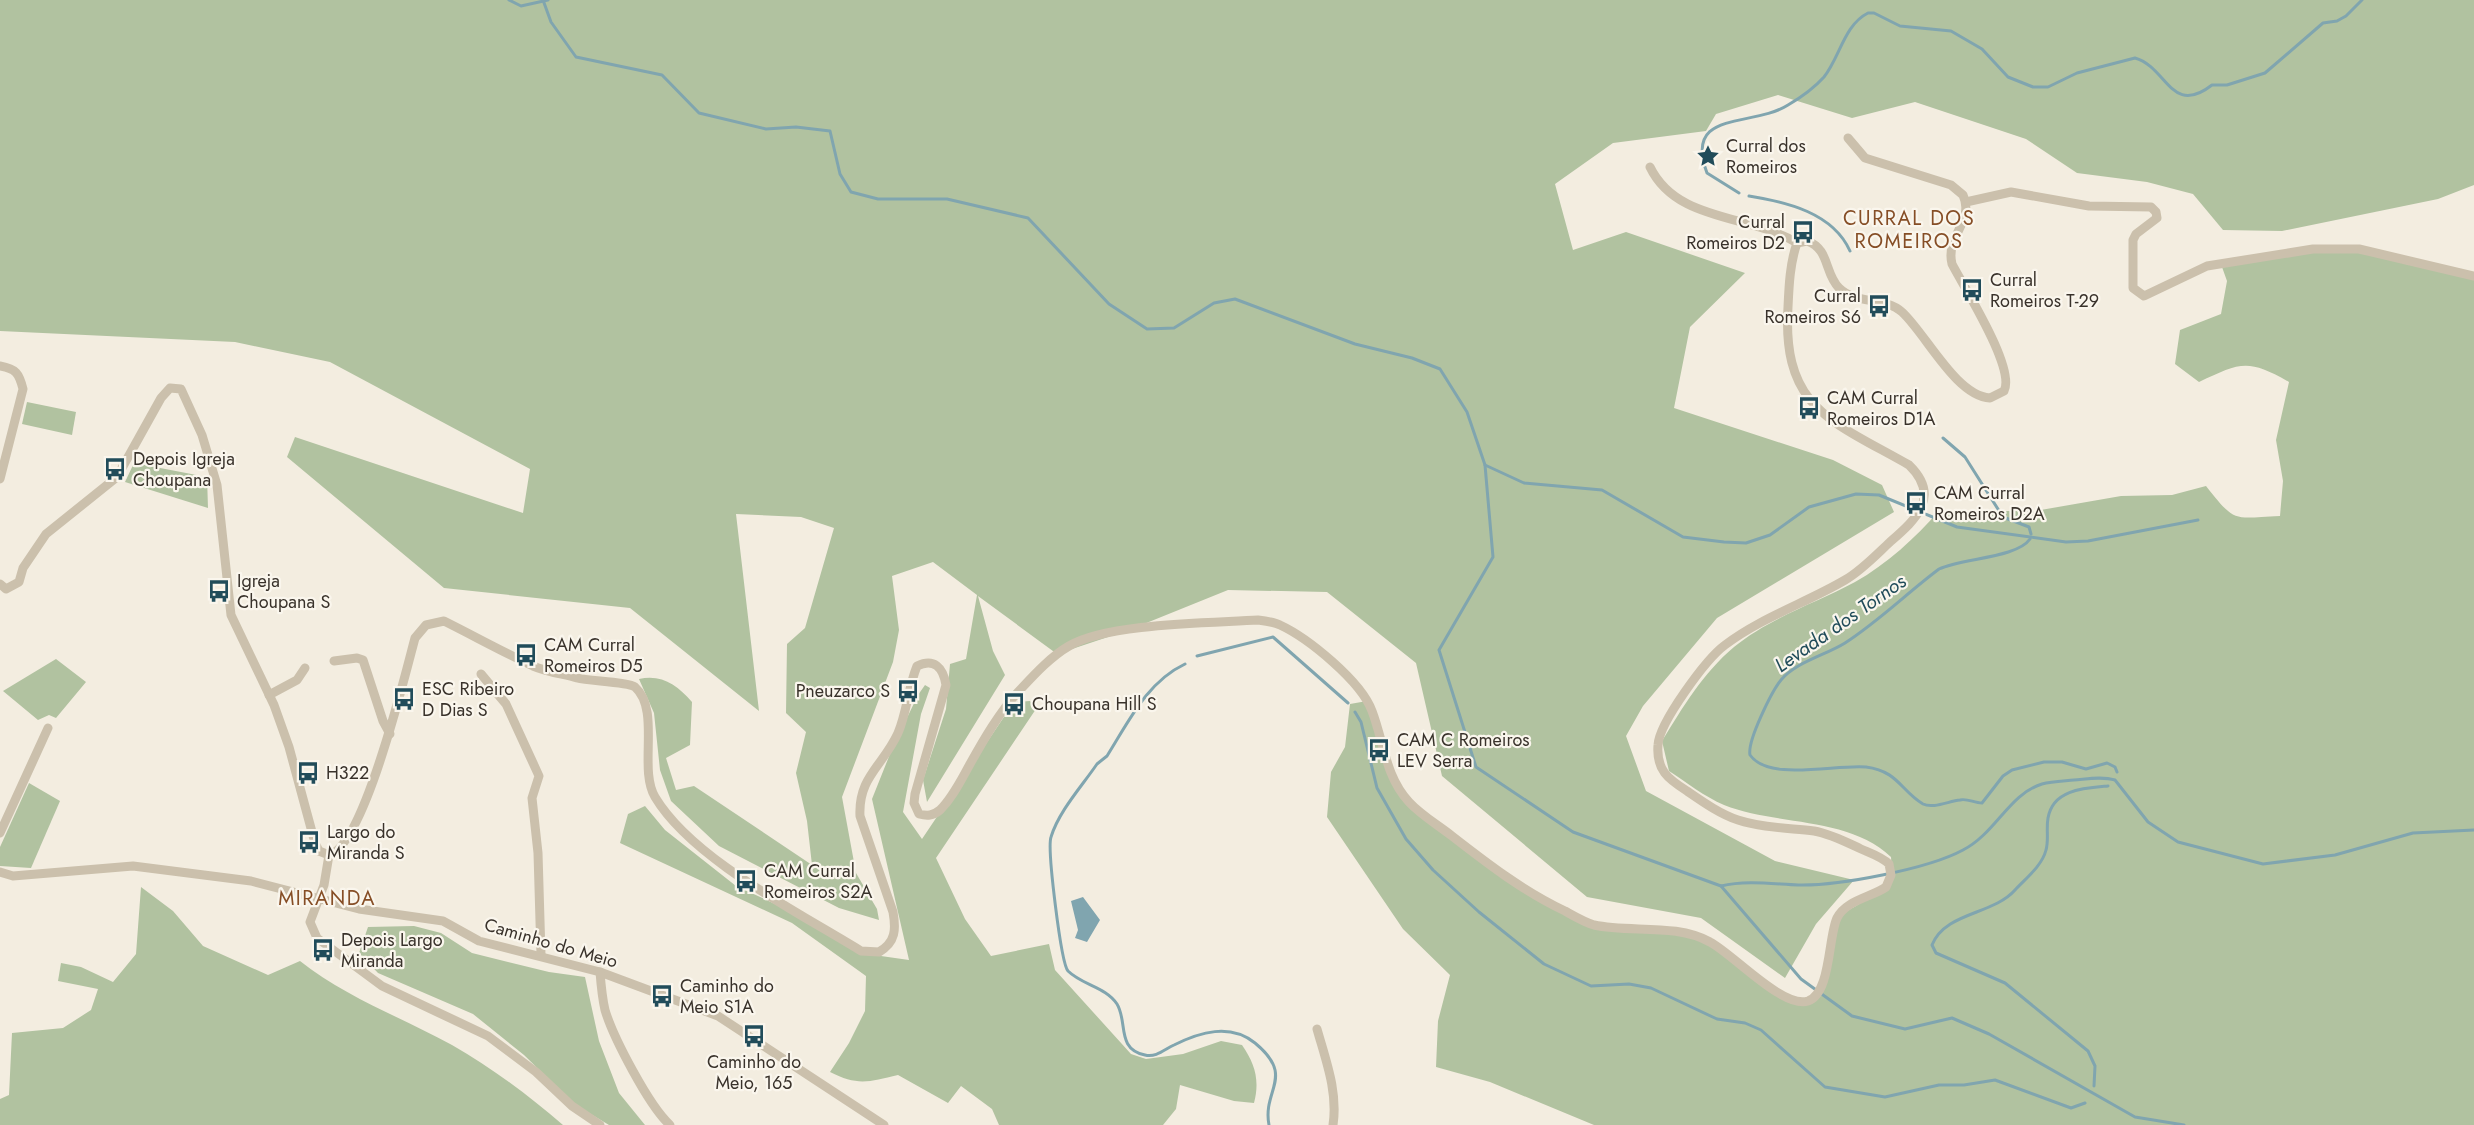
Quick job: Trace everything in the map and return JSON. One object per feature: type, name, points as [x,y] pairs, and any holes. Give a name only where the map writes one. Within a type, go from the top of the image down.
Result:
[{"type":"street","points":[[1650,167],[1661,184],[1700,211],[1776,231],[1797,243],[1807,241],[1821,249],[1835,284],[1853,297],[1892,305],[1903,313],[1950,370],[1974,393],[1990,398],[2002,394],[2008,382],[2003,360],[1957,274],[1950,254],[1951,243],[1966,214],[1966,202],[1961,191],[1951,185],[1881,165],[1865,158],[1848,138]]},
{"type":"street","points":[[1966,202],[2011,192],[2089,206],[2151,207],[2156,212],[2157,218],[2136,234],[2133,240],[2133,288],[2144,296],[2207,266],[2313,249],[2359,249],[2474,276]]},
{"type":"street","points":[[0,584],[6,589],[19,582],[23,568],[46,534],[117,477],[161,398],[170,388],[181,389],[202,435],[217,485],[231,615],[270,695],[290,747],[319,851],[329,855],[337,853],[345,844],[390,734],[415,638],[426,626],[444,621],[536,667],[595,683],[632,685],[640,692],[648,723],[649,770],[654,795],[680,831],[722,864],[861,951],[879,952],[893,939],[896,928],[893,912],[860,816],[859,802],[861,789],[898,732],[909,685],[917,666],[926,662],[934,663],[941,668],[946,685],[915,794],[914,803],[919,814],[927,816],[938,812],[951,798],[984,739],[1017,693],[1057,654],[1070,645],[1086,638],[1140,629],[1258,620],[1278,623],[1296,634],[1353,682],[1372,711],[1383,754],[1396,785],[1410,803],[1512,882],[1590,924],[1615,929],[1681,933],[1708,941],[1793,1002],[1814,998],[1824,980],[1838,916],[1850,905],[1880,891],[1889,883],[1891,875],[1886,861],[1817,832],[1764,826],[1737,820],[1663,775],[1658,759],[1658,744],[1661,731],[1700,670],[1714,654],[1755,625],[1848,578],[1918,516],[1923,504],[1924,493],[1918,474],[1909,465],[1831,421],[1810,400],[1795,375],[1787,346],[1787,326],[1790,272],[1797,243]]},
{"type":"street","points":[[0,366],[14,369],[20,375],[23,389],[0,479]]},
{"type":"street","points":[[333,661],[357,658],[363,660],[383,721],[390,734]]},
{"type":"street","points":[[270,695],[297,680],[304,668]]},
{"type":"street","points":[[482,674],[506,704],[539,776],[532,798],[538,854],[542,955]]},
{"type":"street","points":[[0,833],[48,728]]},
{"type":"street","points":[[329,855],[319,897],[310,922],[317,938],[382,986],[488,1036],[536,1072],[572,1106],[600,1125]]},
{"type":"street","name":"Caminho do Meio","points":[[0,872],[12,876],[134,866],[251,881],[359,909],[443,921],[479,941],[542,955],[600,972],[718,1016],[884,1125]]},
{"type":"street","points":[[600,972],[601,990],[611,1025],[646,1092],[669,1125]]},
{"type":"street","points":[[1317,1029],[1329,1072],[1335,1110],[1333,1125]]},
{"type":"green space","points":[[0,0],[2474,0],[2474,185],[2438,199],[2282,231],[2223,230],[2193,194],[2147,182],[2077,173],[2026,139],[1915,102],[1852,118],[1778,95],[1716,114],[1706,131],[1613,143],[1555,184],[1573,250],[1626,232],[1745,273],[1690,327],[1674,408],[1833,460],[1882,485],[1894,512],[1717,618],[1643,706],[1626,736],[1646,791],[1775,861],[1854,880],[1816,924],[1785,978],[1701,918],[1587,897],[1442,776],[1416,663],[1327,592],[1228,590],[1129,630],[1057,654],[978,596],[993,651],[1005,675],[927,802],[923,780],[946,709],[950,664],[966,659],[977,595],[933,562],[892,576],[899,630],[893,662],[842,797],[856,873],[877,909],[879,920],[839,908],[719,846],[671,801],[660,770],[654,713],[639,679],[655,678],[668,682],[692,702],[690,745],[666,758],[676,790],[694,786],[812,865],[807,821],[796,773],[806,732],[786,713],[787,644],[805,628],[834,528],[801,517],[736,514],[759,711],[630,608],[444,588],[287,457],[295,437],[523,513],[530,469],[330,362],[235,342],[0,331]]},
{"type":"green space","points":[[2345,250],[2474,277],[2474,1125],[1594,1125],[1490,1082],[1436,1067],[1438,1021],[1450,975],[1403,929],[1327,817],[1331,772],[1345,747],[1350,704],[1367,701],[1383,754],[1410,803],[1512,882],[1590,924],[1653,930],[1708,941],[1779,994],[1806,1001],[1820,988],[1838,916],[1866,900],[1882,886],[1891,868],[1891,857],[1874,844],[1833,828],[1745,812],[1724,805],[1669,771],[1662,741],[1694,691],[1734,647],[1777,619],[1867,575],[1900,550],[1939,511],[2035,511],[2121,496],[2172,495],[2206,486],[2230,513],[2237,516],[2253,518],[2280,516],[2283,481],[2276,440],[2289,382],[2263,369],[2244,366],[2234,367],[2199,382],[2175,364],[2180,330],[2221,314],[2227,281],[2222,267],[2293,254]]},
{"type":"green space","points":[[27,402],[76,412],[72,435],[22,424]]},
{"type":"green space","points":[[134,463],[207,477],[208,508],[125,482]]},
{"type":"green space","points":[[56,659],[86,682],[56,718],[49,715],[38,720],[3,691]]},
{"type":"green space","points":[[925,685],[930,688],[921,714],[903,812],[922,839],[1014,702],[1030,701],[1036,709],[936,858],[965,919],[991,956],[1049,944],[1055,970],[1131,1054],[1146,1059],[1183,1054],[1221,1041],[1242,1045],[1255,1072],[1254,1103],[1234,1101],[1180,1085],[1176,1109],[1163,1125],[999,1125],[992,1109],[961,1086],[948,1103],[898,1075],[863,1081],[839,1076],[830,1072],[849,1043],[865,1011],[866,976],[792,923],[620,843],[628,814],[645,806],[665,830],[736,886],[808,919],[874,955],[909,960],[872,799],[892,749]]},
{"type":"green space","points":[[29,783],[60,801],[31,868],[0,866],[0,847]]},
{"type":"green space","points":[[141,887],[173,911],[203,946],[268,975],[300,961],[354,996],[467,1054],[509,1082],[563,1125],[0,1125],[0,1099],[9,1095],[12,1033],[63,1028],[91,1010],[98,989],[58,981],[61,963],[81,967],[113,982],[136,954]]},
{"type":"green space","points":[[414,926],[441,933],[472,953],[549,972],[585,977],[599,1041],[619,1093],[645,1125],[609,1125],[574,1104],[524,1055],[473,1014],[378,973],[359,953],[368,927]]},
{"type":"water","points":[[1083,897],[1100,920],[1087,942],[1075,938],[1078,930],[1071,901]]},
{"type":"waterway","points":[[509,0],[521,6],[548,0]]},
{"type":"waterway","points":[[543,0],[551,22],[576,57],[662,75],[699,113],[766,129],[796,127],[830,131],[840,174],[851,192],[878,199],[947,199],[1028,218],[1109,304],[1147,329],[1174,328],[1214,303],[1235,299],[1355,344],[1412,358],[1440,369],[1467,412],[1485,465],[1524,483],[1602,490],[1683,537],[1746,543],[1770,535],[1809,507],[1856,494],[1879,495],[1957,527],[2066,542],[2088,541],[2198,520]]},
{"type":"waterway","name":"Levada dos Tornos","points":[[1739,193],[1707,173],[1702,153],[1704,139],[1713,129],[1773,112],[1807,92],[1830,69],[1853,25],[1868,13],[1874,13],[1900,26],[1951,31],[1982,49],[2008,77],[2033,87],[2048,87],[2077,73],[2135,58],[2146,63],[2178,93],[2187,96],[2212,85],[2227,85],[2265,73],[2323,23],[2337,21],[2346,16],[2362,0]]},
{"type":"waterway","name":"Levada dos Tornos","points":[[1749,196],[1793,206],[1821,218],[1842,238],[1850,251]]},
{"type":"waterway","name":"Levada dos Tornos","points":[[1943,438],[1965,457],[2003,517],[2029,527],[2031,534]]},
{"type":"waterway","points":[[1485,465],[1493,557],[1439,650],[1476,767],[1573,832],[1721,886],[1801,979],[1852,1016],[1905,1029],[1952,1018],[1989,1034],[2135,1117],[2184,1125]]},
{"type":"waterway","name":"Levada dos Tornos","points":[[2030,539],[2014,550],[2002,554],[1939,569],[1845,643],[1787,674],[1766,705],[1752,739],[1750,755],[1759,763],[1787,770],[1853,767],[1877,769],[1892,777],[1923,804],[1931,806],[1963,800],[1982,803],[2003,776],[2012,770],[2044,762],[2062,762],[2086,769],[2107,763],[2115,767],[2117,772]]},
{"type":"waterway","name":"Levada dos Tornos","points":[[1197,656],[1273,637],[1348,703]]},
{"type":"waterway","name":"Levada dos Tornos","points":[[1185,664],[1160,681],[1149,692],[1131,716],[1107,756],[1097,764],[1071,799],[1055,827],[1050,846],[1055,906],[1062,948],[1068,971],[1107,994],[1117,1004],[1126,1041],[1136,1052],[1149,1056],[1194,1036],[1225,1031],[1235,1033],[1255,1043],[1274,1065],[1276,1074],[1268,1113],[1269,1125]]},
{"type":"waterway","name":"Levada dos Tornos","points":[[1355,712],[1361,722],[1377,788],[1406,839],[1433,870],[1479,912],[1544,964],[1591,986],[1629,984],[1651,988],[1717,1019],[1745,1023],[1761,1030],[1825,1087],[1885,1097],[1939,1085],[1964,1085],[1995,1080],[2071,1108],[2085,1103]]},
{"type":"waterway","points":[[1721,886],[1750,883],[1798,885],[1836,883],[1928,864],[1975,843],[2020,796],[2030,789],[2050,782],[2089,779],[2115,780],[2148,822],[2178,842],[2263,864],[2335,855],[2413,833],[2474,830]]},
{"type":"waterway","name":"Levada dos Tornos","points":[[2094,1086],[2095,1066],[2088,1051],[2005,983],[1936,953],[1932,945],[1938,934],[1947,926],[2006,898],[2033,872],[2046,850],[2048,818],[2056,801],[2080,789],[2108,786]]},
{"type":"place","name":"Curral dos Romeiros","points":[[1708,156]]},
{"type":"place","name":"Curral Romeiros D2","points":[[1803,232]]},
{"type":"place","name":"Curral Romeiros T-29","points":[[1972,290]]},
{"type":"place","name":"Curral Romeiros S6","points":[[1879,306]]},
{"type":"place","name":"CAM Curral Romeiros D1A","points":[[1809,408]]},
{"type":"place","name":"Depois Igreja Choupana","points":[[115,469]]},
{"type":"place","name":"CAM Curral Romeiros D2A","points":[[1916,503]]},
{"type":"place","name":"Igreja Choupana S","points":[[219,591]]},
{"type":"place","name":"CAM Curral Romeiros D5","points":[[526,655]]},
{"type":"place","name":"Pneuzarco S","points":[[908,691]]},
{"type":"place","name":"ESC Ribeiro D Dias S","points":[[404,699]]},
{"type":"place","name":"Choupana Hill S","points":[[1014,704]]},
{"type":"place","name":"CAM C Romeiros LEV Serra","points":[[1379,750]]},
{"type":"place","name":"H322","points":[[308,773]]},
{"type":"place","name":"Largo do Miranda S","points":[[309,842]]},
{"type":"place","name":"CAM Curral Romeiros S2A","points":[[746,881]]},
{"type":"place","name":"Depois Largo Miranda","points":[[323,950]]},
{"type":"place","name":"Caminho do Meio S1A","points":[[662,996]]},
{"type":"place","name":"Caminho do Meio, 165","points":[[754,1036]]},
{"type":"district","name":"CURRAL DOS ROMEIROS","points":[[1909,230]]},
{"type":"district","name":"MIRANDA","points":[[327,898]]}]
